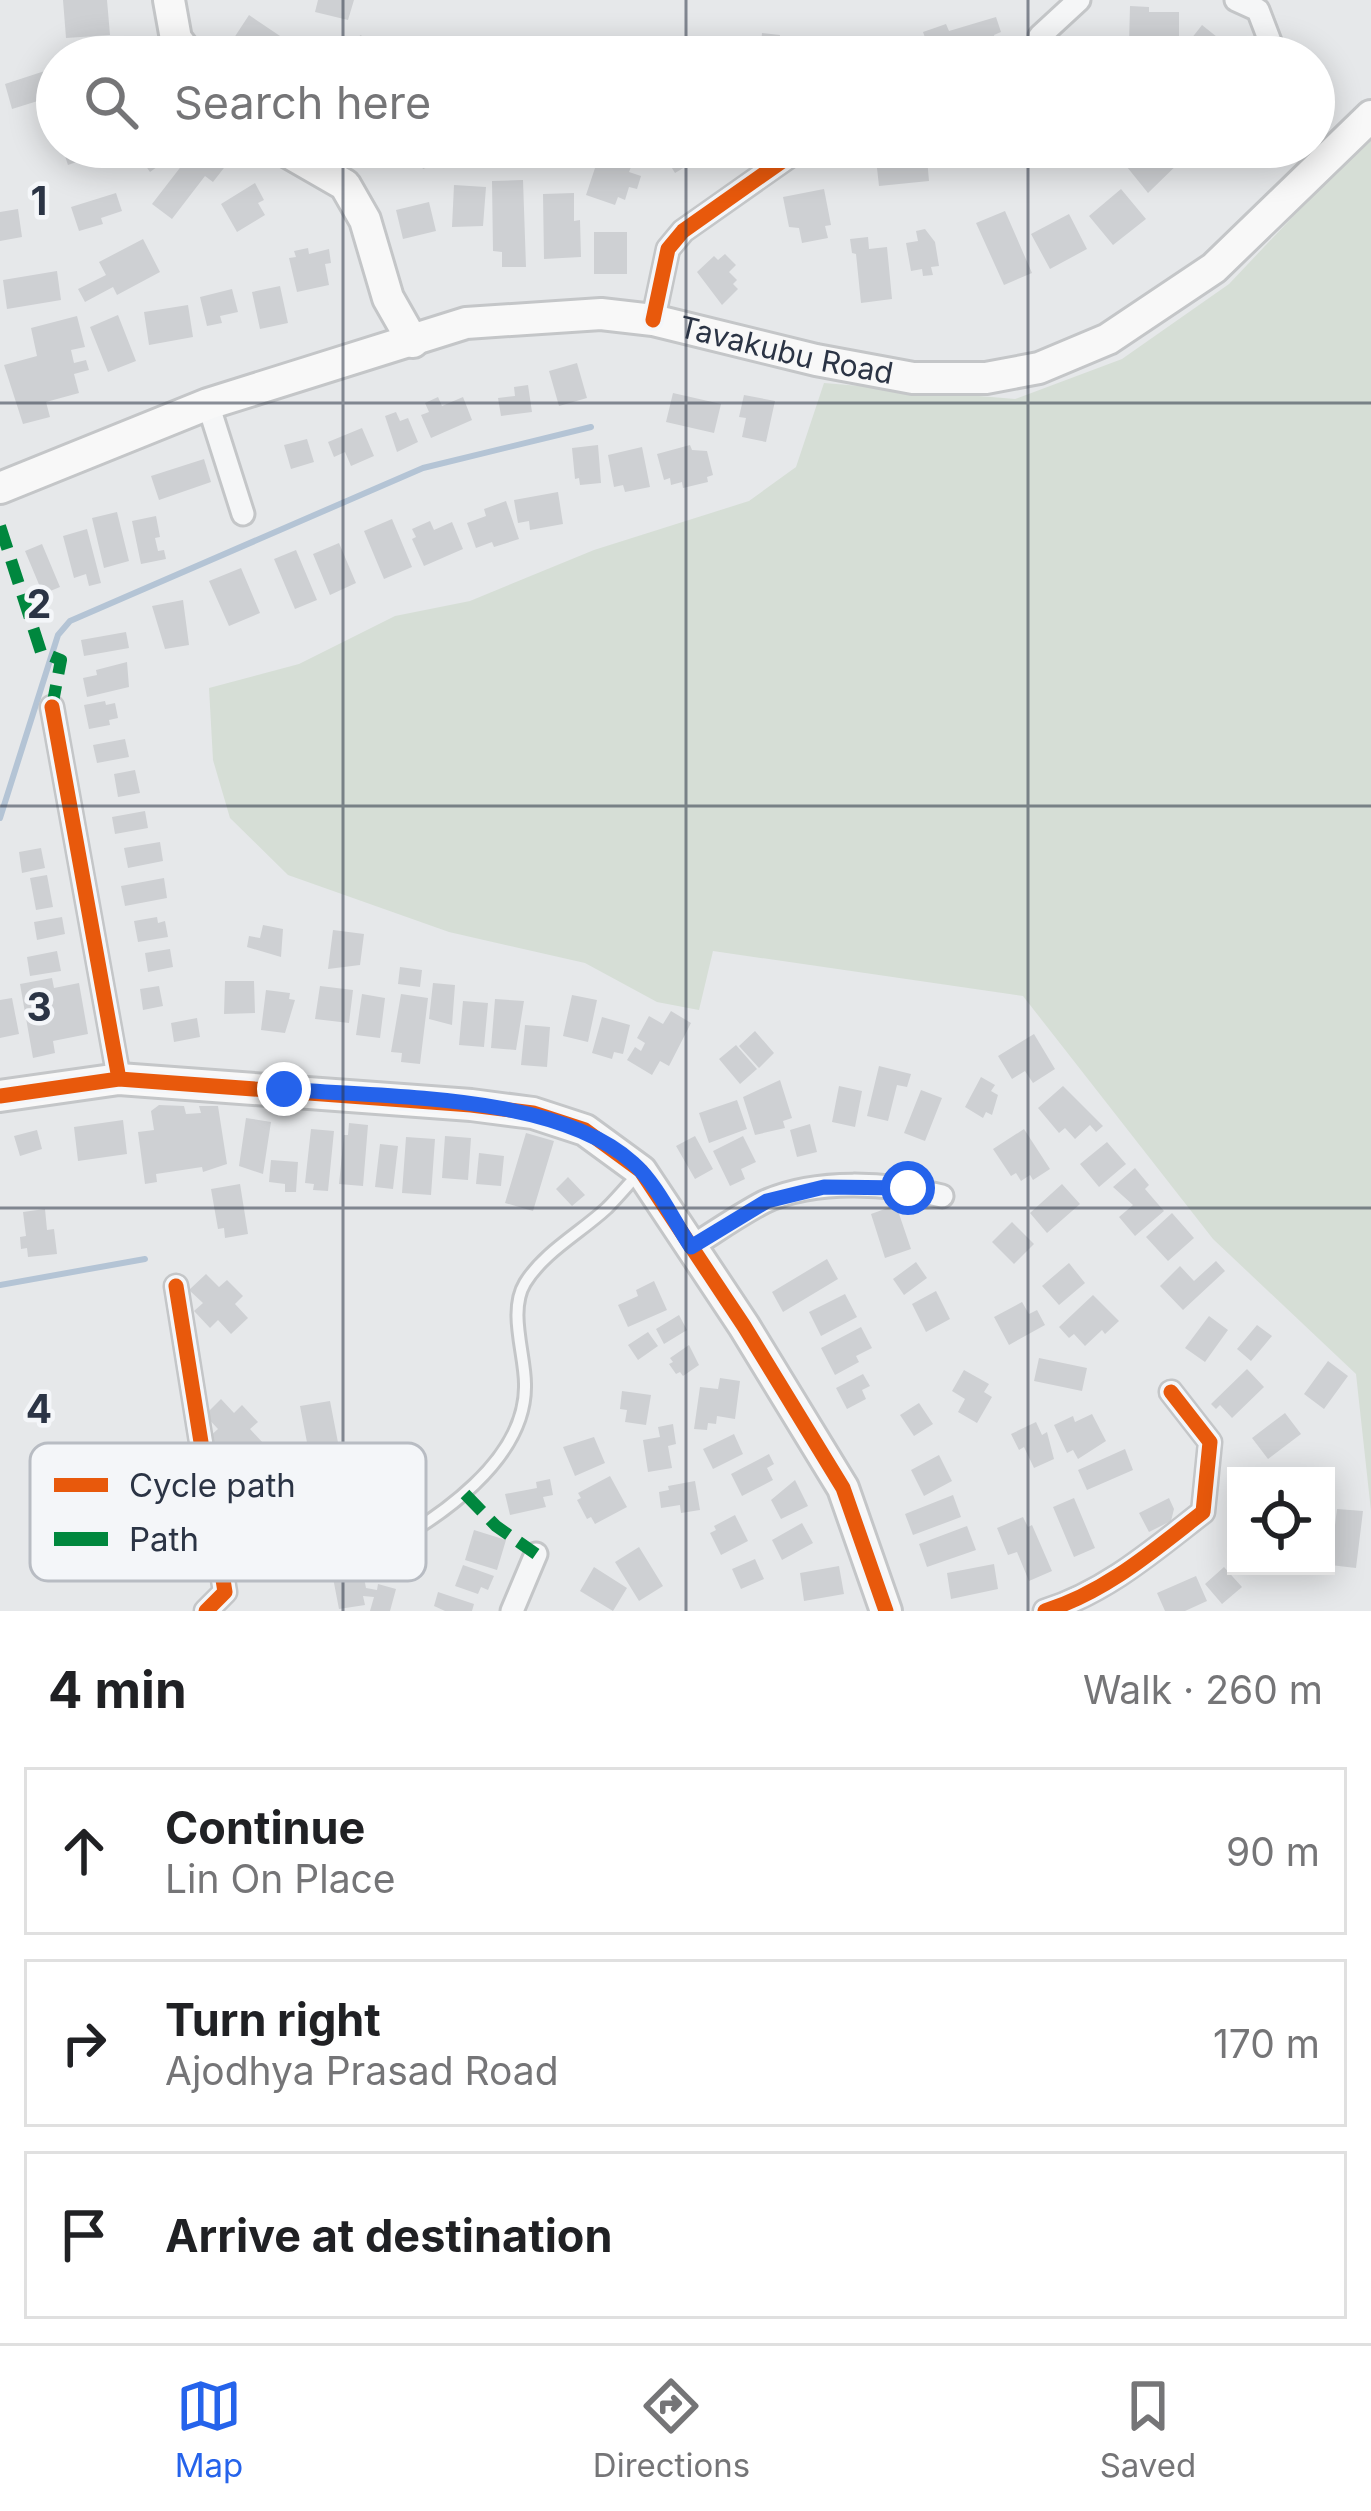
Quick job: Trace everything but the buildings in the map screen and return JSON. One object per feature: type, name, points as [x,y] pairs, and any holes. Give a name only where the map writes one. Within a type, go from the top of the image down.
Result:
[{"type":"main road","points":[[170,0],[176,36]]},
{"type":"main road","name":"Tavakubu Road","points":[[1335,143],[1371,116]]},
{"type":"main road","points":[[315,168],[345,185],[365,220],[388,298],[413,342]]},
{"type":"main road","name":"Tavakubu Road","points":[[2,480],[208,404],[466,322],[601,314],[653,320],[913,378],[986,378],[1039,368],[1108,339],[1214,268],[1306,168]]},
{"type":"main road","points":[[0,1096],[119,1079],[533,1113],[585,1130],[641,1171],[744,1326],[843,1488],[886,1611]]},
{"type":"street","points":[[1040,36],[1079,0]]},
{"type":"street","points":[[1236,0],[1258,10],[1268,36]]},
{"type":"street","points":[[653,320],[668,250],[683,231],[772,168]]},
{"type":"street","points":[[208,404],[243,514]]},
{"type":"street","points":[[52,707],[119,1079]]},
{"type":"street","points":[[691,1247],[767,1201],[824,1187],[908,1188],[942,1196]]},
{"type":"street","points":[[176,1286],[201,1443]]},
{"type":"street","points":[[1061,1609],[1124,1573],[1203,1511],[1210,1442],[1171,1392]]},
{"type":"street","points":[[512,1611],[536,1554]]},
{"type":"street","points":[[206,1611],[225,1592],[223,1581]]},
{"type":"lane","points":[[426,1525],[465,1495],[506,1446],[522,1415],[526,1388],[518,1319],[521,1288],[540,1264],[641,1171]]},
{"type":"shaded area","points":[[1371,134],[1371,1511],[1356,1374],[1213,1239],[1023,996],[713,951],[699,1010],[657,1002],[585,963],[449,932],[288,875],[230,818],[213,760],[209,688],[299,664],[395,616],[470,601],[594,550],[749,501],[796,467],[824,383],[1015,399],[1122,359],[1229,284]]},
{"type":"waterway","points":[[0,818],[58,635],[70,621],[423,468],[591,427]]},
{"type":"waterway","points":[[0,1285],[145,1259]]},
{"type":"marked path","points":[[0,526],[41,652],[61,660],[52,707]]},
{"type":"marked path","points":[[465,1494],[496,1526],[536,1554]]},
{"type":"cycle path","points":[[653,320],[668,249],[683,231],[772,168]]},
{"type":"cycle path","points":[[52,707],[119,1079]]},
{"type":"cycle path","points":[[0,1096],[119,1079],[471,1105],[533,1113],[585,1130],[641,1171],[744,1326],[843,1488],[886,1611]]},
{"type":"cycle path","points":[[176,1286],[201,1443]]},
{"type":"cycle path","points":[[1045,1611],[1109,1581],[1203,1512],[1210,1442],[1171,1392]]},
{"type":"cycle path","points":[[206,1611],[225,1592],[223,1581]]},
{"type":"route","points":[[284,1089],[533,1113],[585,1130],[641,1171],[691,1247],[767,1201],[824,1187],[908,1188]]}]
